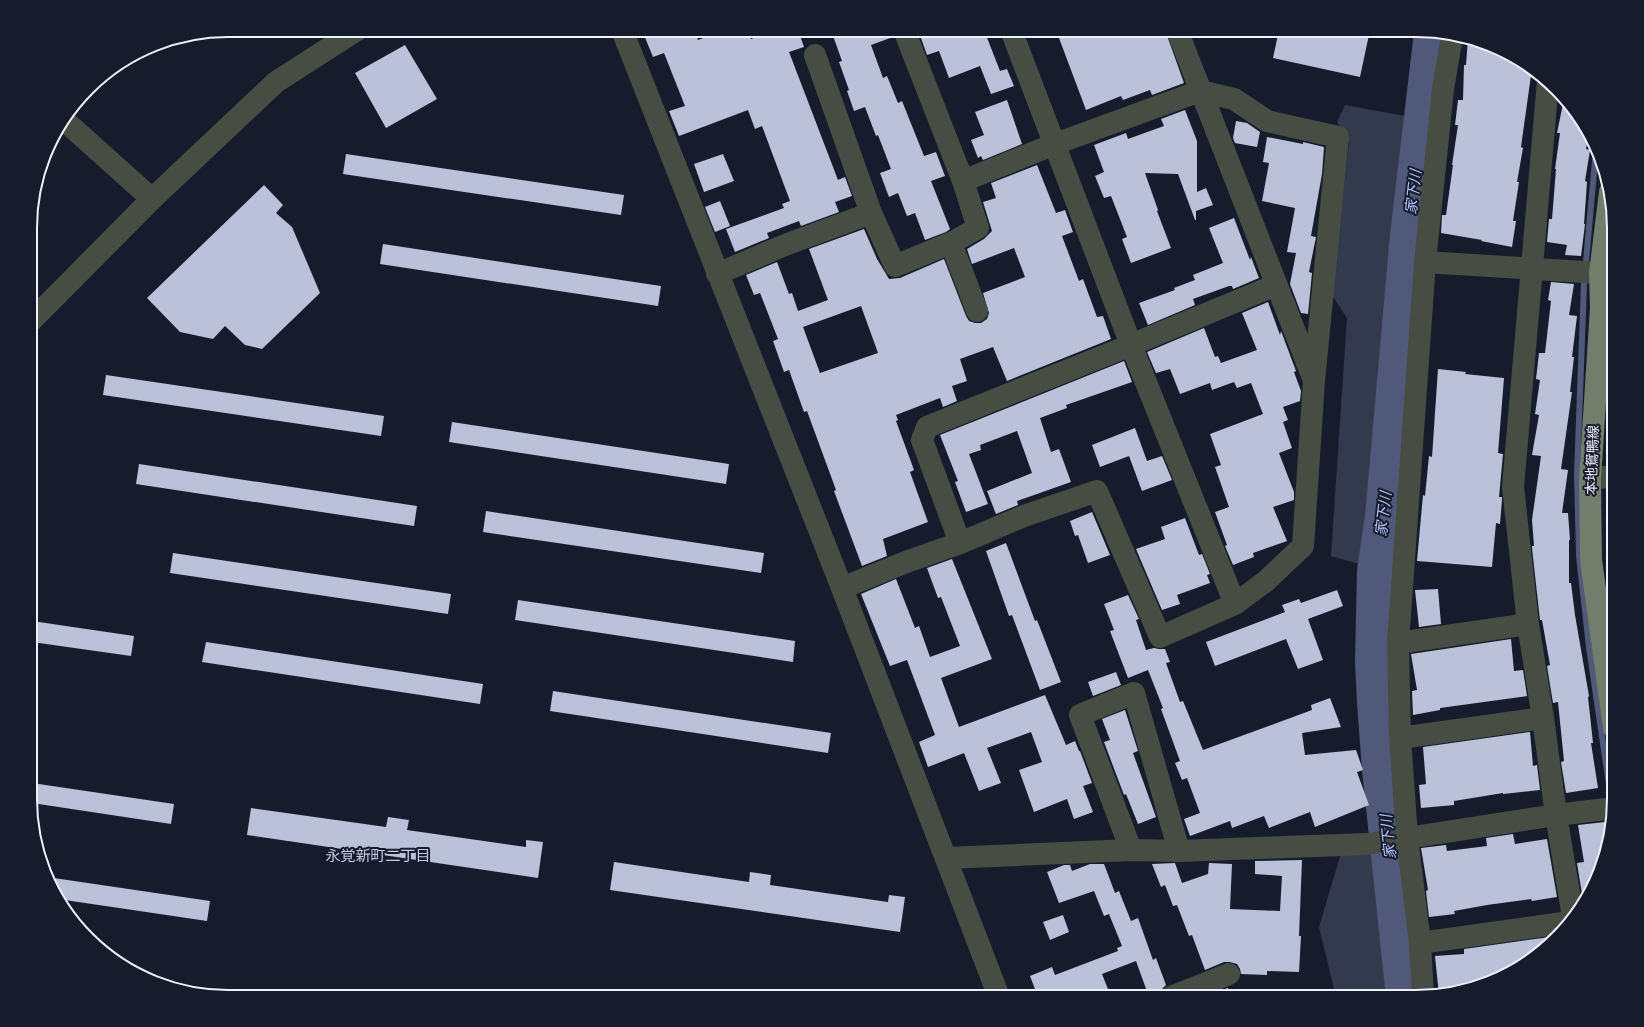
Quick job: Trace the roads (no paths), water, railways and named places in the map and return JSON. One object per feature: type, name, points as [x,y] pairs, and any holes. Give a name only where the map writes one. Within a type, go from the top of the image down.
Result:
[{"type":"main road","name":"本地鴛鴨線","points":[[1607,216],[1600,273],[1607,307],[1590,479],[1591,560],[1607,645]]},
{"type":"street","points":[[37,315],[152,199],[276,82],[346,37]]},
{"type":"street","points":[[625,37],[842,588],[996,990]]},
{"type":"street","points":[[815,55],[871,213],[895,266],[951,244],[978,228],[963,181],[907,37]]},
{"type":"street","points":[[1014,37],[1132,345],[1235,604]]},
{"type":"street","points":[[1180,37],[1314,381]]},
{"type":"street","points":[[1423,990],[1420,943],[1407,837],[1400,738],[1398,642],[1425,262],[1443,89],[1451,41]]},
{"type":"street","points":[[1547,89],[1531,269],[1514,487],[1528,624],[1572,910]]},
{"type":"street","points":[[842,588],[906,562],[960,543],[1024,516],[1097,491],[1160,637],[1235,604],[1266,581],[1303,546],[1314,381],[1338,137],[1267,121],[1234,99],[1200,91],[1055,144],[963,181]]},
{"type":"street","points":[[68,124],[152,199]]},
{"type":"street","points":[[717,274],[785,245],[871,213]]},
{"type":"street","points":[[951,244],[977,311]]},
{"type":"street","points":[[1425,262],[1600,273]]},
{"type":"street","points":[[960,543],[922,440],[927,427],[1132,345],[1276,285]]},
{"type":"street","points":[[1590,479],[1607,477]]},
{"type":"street","points":[[1398,642],[1528,624]]},
{"type":"street","points":[[1131,850],[1080,715],[1134,693],[1179,851]]},
{"type":"street","points":[[1400,738],[1543,718]]},
{"type":"street","points":[[946,858],[1131,850],[1179,851],[1368,844],[1556,815],[1607,809]]},
{"type":"street","points":[[1420,943],[1562,923]]},
{"type":"street","points":[[1189,990],[1229,974]]},
{"type":"waterway","name":"家下川","points":[[1403,990],[1380,769],[1375,703],[1373,661],[1375,571],[1383,517],[1408,235],[1431,37]]},
{"type":"waterway","points":[[1595,162],[1584,284],[1577,474],[1579,556],[1589,647],[1607,771]]},
{"type":"district","name":"永覚新町二丁目","points":[[378,855]]}]
